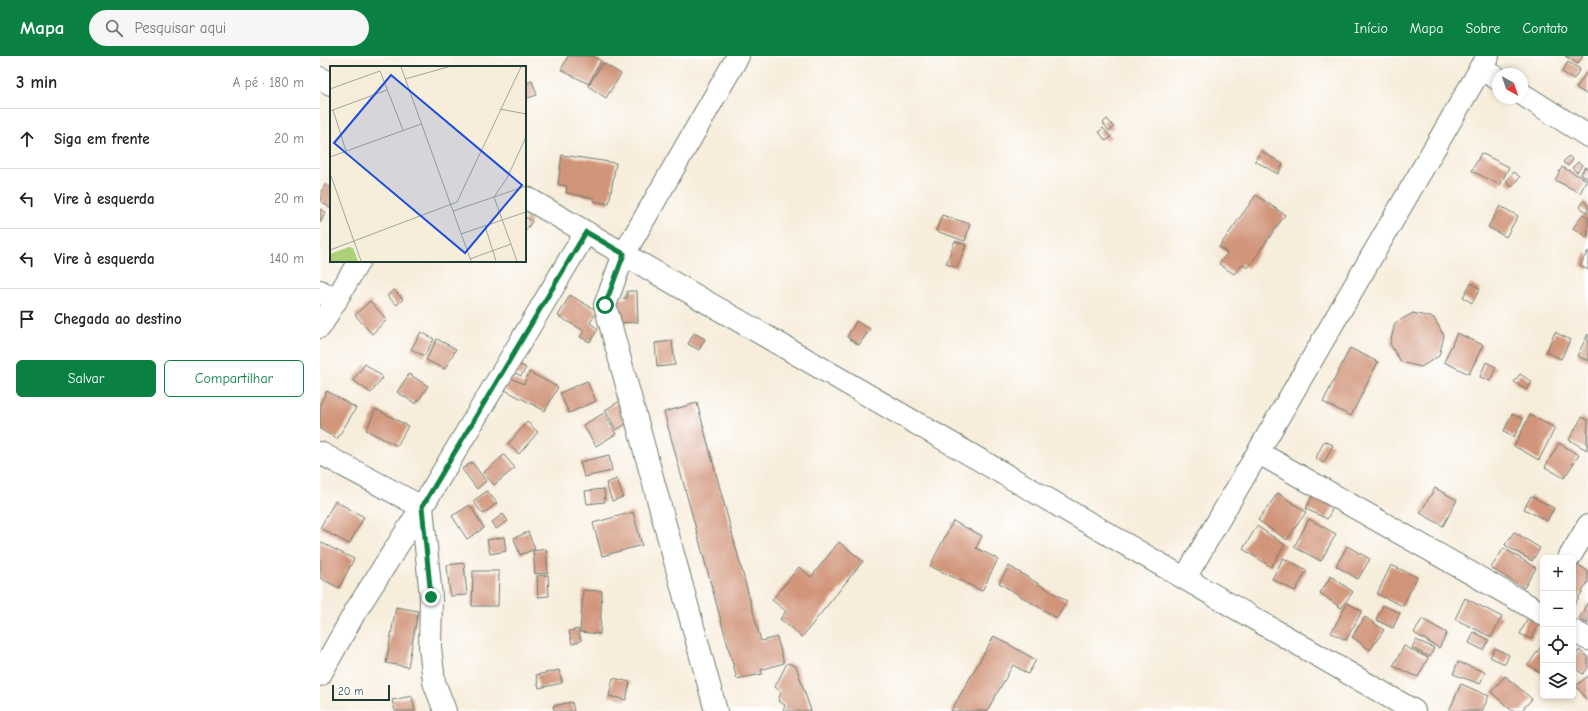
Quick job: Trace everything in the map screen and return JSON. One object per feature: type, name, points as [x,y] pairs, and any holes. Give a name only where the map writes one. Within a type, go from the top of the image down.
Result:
[{"type":"street","points":[[716,711],[605,305],[624,254],[738,56]]},
{"type":"street","points":[[1185,578],[1489,68]]},
{"type":"street","points":[[320,78],[330,83]]},
{"type":"street","points":[[1528,98],[1588,136]]},
{"type":"street","points":[[526,198],[1414,711]]},
{"type":"street","points":[[320,676],[355,612],[422,507],[586,232]]},
{"type":"street","points":[[320,327],[328,296],[358,262]]},
{"type":"street","points":[[320,453],[422,507]]},
{"type":"street","points":[[1259,453],[1540,609]]},
{"type":"street","points":[[422,507],[431,597],[430,647],[434,682],[445,711]]},
{"type":"street","points":[[1571,555],[1588,526]]},
{"type":"street","points":[[1576,633],[1588,639]]},
{"type":"building","points":[[568,56],[593,56],[601,61],[589,84],[561,70]]},
{"type":"building","points":[[1565,56],[1583,56],[1578,64]]},
{"type":"building","points":[[1568,62],[1580,69],[1574,79],[1562,72]]},
{"type":"building","points":[[603,63],[621,74],[606,98],[588,86]]},
{"type":"building","points":[[1588,70],[1588,95],[1576,88]]},
{"type":"building","points":[[532,81],[537,95],[526,99],[526,84]]},
{"type":"building","points":[[1107,119],[1114,127],[1109,131],[1103,123]]},
{"type":"building","points":[[1103,128],[1111,137],[1106,141],[1099,132]]},
{"type":"building","points":[[1261,151],[1283,164],[1278,174],[1255,161]]},
{"type":"building","points":[[1481,153],[1509,167],[1500,185],[1472,171]]},
{"type":"building","points":[[562,155],[616,163],[609,204],[594,201],[594,198],[566,193],[567,186],[558,184]]},
{"type":"building","points":[[1569,156],[1573,160],[1568,166],[1563,162]]},
{"type":"building","points":[[1578,162],[1582,165],[1577,172],[1572,168]]},
{"type":"building","points":[[1562,167],[1587,180],[1580,193],[1555,180]]},
{"type":"building","points":[[1585,167],[1588,169],[1588,175],[1586,178],[1581,174]]},
{"type":"building","points":[[1514,172],[1520,177],[1512,187],[1506,182]]},
{"type":"building","points":[[326,184],[330,187],[330,208],[320,200],[320,193]]},
{"type":"building","points":[[1256,195],[1285,215],[1248,268],[1242,264],[1234,274],[1219,264],[1227,253],[1219,247]]},
{"type":"building","points":[[1584,201],[1588,204],[1588,213],[1580,207]]},
{"type":"building","points":[[1500,206],[1518,216],[1506,237],[1488,227]]},
{"type":"building","points":[[320,209],[326,212],[320,223]]},
{"type":"building","points":[[1583,214],[1588,217],[1588,238],[1573,228]]},
{"type":"building","points":[[942,215],[970,224],[965,241],[936,231]]},
{"type":"building","points":[[526,218],[532,221],[526,230]]},
{"type":"building","points":[[955,241],[966,245],[957,268],[946,264]]},
{"type":"building","points":[[1588,251],[1588,270],[1580,265]]},
{"type":"building","points":[[1471,283],[1480,289],[1472,303],[1463,297]]},
{"type":"building","points":[[394,290],[403,299],[397,305],[387,296]]},
{"type":"building","points":[[627,291],[637,291],[638,322],[614,323],[613,299],[627,298]]},
{"type":"building","points":[[570,295],[597,311],[590,323],[598,329],[590,342],[580,337],[584,331],[558,316]]},
{"type":"building","points":[[370,301],[387,320],[372,334],[355,315]]},
{"type":"building","points":[[1413,313],[1434,318],[1444,336],[1439,356],[1421,367],[1401,362],[1390,344],[1395,323]]},
{"type":"building","points":[[856,321],[870,329],[859,345],[847,337]]},
{"type":"building","points":[[421,332],[434,339],[424,356],[411,349]]},
{"type":"building","points":[[1555,332],[1570,340],[1561,359],[1546,352]]},
{"type":"building","points":[[694,333],[705,339],[699,350],[688,344]]},
{"type":"building","points":[[1457,333],[1483,345],[1469,374],[1444,362]]},
{"type":"building","points":[[1588,334],[1588,361],[1577,356]]},
{"type":"building","points":[[437,339],[456,349],[445,369],[426,360]]},
{"type":"building","points":[[672,341],[675,365],[657,367],[655,343]]},
{"type":"building","points":[[1350,348],[1378,362],[1351,416],[1323,402]]},
{"type":"building","points":[[1486,362],[1496,367],[1490,381],[1480,377]]},
{"type":"building","points":[[517,363],[526,368],[521,376],[512,371]]},
{"type":"building","points":[[365,364],[383,377],[371,393],[353,380]]},
{"type":"building","points":[[529,372],[558,387],[545,411],[505,390],[511,378],[524,384]]},
{"type":"building","points":[[409,374],[428,386],[416,404],[397,392]]},
{"type":"building","points":[[1520,374],[1532,382],[1526,390],[1514,382]]},
{"type":"building","points":[[587,381],[596,401],[569,413],[560,393]]},
{"type":"building","points":[[327,391],[356,408],[337,439],[320,429],[320,404]]},
{"type":"building","points":[[620,401],[631,421],[616,430],[605,410]]},
{"type":"building","points":[[697,403],[761,641],[777,637],[784,663],[761,670],[762,674],[737,679],[664,412]]},
{"type":"building","points":[[376,409],[408,426],[397,446],[366,430]]},
{"type":"building","points":[[604,413],[616,434],[596,446],[583,425]]},
{"type":"building","points":[[1512,414],[1523,419],[1514,437],[1504,431]]},
{"type":"building","points":[[1530,415],[1555,428],[1539,460],[1514,446]]},
{"type":"building","points":[[1582,417],[1588,420],[1587,450],[1569,440]]},
{"type":"building","points":[[527,422],[538,432],[519,454],[508,444]]},
{"type":"building","points":[[1324,441],[1333,445],[1324,463],[1316,458]]},
{"type":"building","points":[[1559,443],[1579,455],[1564,478],[1545,467]]},
{"type":"building","points":[[504,455],[515,468],[494,485],[483,473]]},
{"type":"building","points":[[609,455],[612,471],[584,477],[580,462]]},
{"type":"building","points":[[472,462],[486,481],[477,489],[462,469]]},
{"type":"building","points":[[617,479],[623,497],[612,501],[606,483]]},
{"type":"building","points":[[1435,488],[1457,500],[1443,526],[1420,513]]},
{"type":"building","points":[[604,489],[605,502],[587,504],[585,491]]},
{"type":"building","points":[[487,491],[497,503],[483,514],[473,501]]},
{"type":"building","points":[[1314,492],[1336,502],[1327,519],[1306,509]]},
{"type":"building","points":[[1278,493],[1306,512],[1287,540],[1258,520]]},
{"type":"building","points":[[1531,496],[1554,508],[1547,521],[1524,509]]},
{"type":"building","points":[[335,501],[364,517],[349,544],[320,528]]},
{"type":"building","points":[[470,505],[484,528],[467,539],[452,516]]},
{"type":"building","points":[[633,512],[642,545],[602,556],[593,523]]},
{"type":"building","points":[[503,514],[508,521],[496,529],[492,522]]},
{"type":"building","points":[[1309,519],[1336,534],[1321,561],[1294,547]]},
{"type":"building","points":[[953,521],[982,536],[976,548],[998,559],[982,591],[930,566]]},
{"type":"building","points":[[1257,526],[1285,545],[1271,567],[1243,549]]},
{"type":"building","points":[[528,532],[535,549],[520,555],[514,538]]},
{"type":"building","points":[[1514,532],[1540,548],[1532,561],[1505,545]]},
{"type":"building","points":[[504,537],[506,551],[490,554],[487,540]]},
{"type":"building","points":[[320,542],[354,559],[339,588],[320,578]]},
{"type":"building","points":[[839,542],[863,561],[802,637],[780,619],[786,611],[772,600],[799,567],[811,577]]},
{"type":"building","points":[[1347,546],[1370,559],[1358,579],[1336,566]]},
{"type":"building","points":[[1504,548],[1536,568],[1524,588],[1491,568]]},
{"type":"building","points":[[546,549],[548,573],[535,574],[533,551]]},
{"type":"building","points":[[1283,558],[1307,570],[1295,591],[1272,579]]},
{"type":"building","points":[[464,563],[467,595],[450,596],[447,565]]},
{"type":"building","points":[[1576,564],[1588,571],[1588,582],[1576,602]]},
{"type":"building","points":[[1391,565],[1417,577],[1403,606],[1377,594]]},
{"type":"building","points":[[1009,566],[1067,601],[1057,618],[999,583]]},
{"type":"building","points":[[473,571],[499,571],[498,606],[472,606]]},
{"type":"building","points":[[548,575],[549,596],[538,597],[537,576]]},
{"type":"building","points":[[1331,576],[1353,592],[1341,608],[1320,593]]},
{"type":"building","points":[[583,590],[602,591],[600,634],[580,632]]},
{"type":"building","points":[[1465,598],[1502,617],[1491,637],[1455,619]]},
{"type":"building","points":[[1588,602],[1588,624],[1579,619]]},
{"type":"building","points":[[1347,603],[1362,611],[1346,640],[1331,633]]},
{"type":"building","points":[[1383,605],[1400,613],[1393,628],[1376,620]]},
{"type":"building","points":[[396,607],[418,611],[408,667],[386,663]]},
{"type":"building","points":[[1530,613],[1540,618],[1540,623],[1531,639],[1520,634]]},
{"type":"building","points":[[1365,617],[1384,630],[1370,650],[1352,637]]},
{"type":"building","points":[[1422,619],[1447,633],[1439,648],[1414,633]]},
{"type":"building","points":[[578,629],[581,641],[572,644],[569,631]]},
{"type":"building","points":[[1474,632],[1489,640],[1483,650],[1469,643]]},
{"type":"building","points":[[994,636],[1036,660],[1028,674],[1013,665],[987,711],[951,711]]},
{"type":"building","points":[[1416,640],[1434,648],[1430,657],[1412,648]]},
{"type":"building","points":[[1404,646],[1428,658],[1418,677],[1393,666]]},
{"type":"building","points":[[1495,648],[1509,655],[1505,664],[1490,657]]},
{"type":"building","points":[[1540,648],[1540,673],[1528,665]]},
{"type":"building","points":[[1579,650],[1588,657],[1588,668],[1583,674],[1576,669],[1576,654]]},
{"type":"building","points":[[1458,662],[1485,672],[1480,684],[1453,674]]},
{"type":"building","points":[[787,663],[796,666],[811,711],[783,711],[785,705],[778,701],[781,692],[775,687]]},
{"type":"building","points":[[559,670],[562,683],[539,688],[536,675]]},
{"type":"building","points":[[1505,676],[1532,699],[1521,711],[1512,711],[1491,692]]},
{"type":"building","points":[[1588,676],[1588,701],[1576,686]]},
{"type":"building","points":[[613,678],[630,682],[626,700],[609,696]]},
{"type":"building","points":[[1461,684],[1489,696],[1482,711],[1449,711]]},
{"type":"building","points":[[412,696],[415,711],[395,711],[392,700]]},
{"type":"building","points":[[572,702],[574,711],[554,711],[553,706]]},
{"type":"route","points":[[431,597],[422,507],[586,232],[624,254],[605,305]]}]
